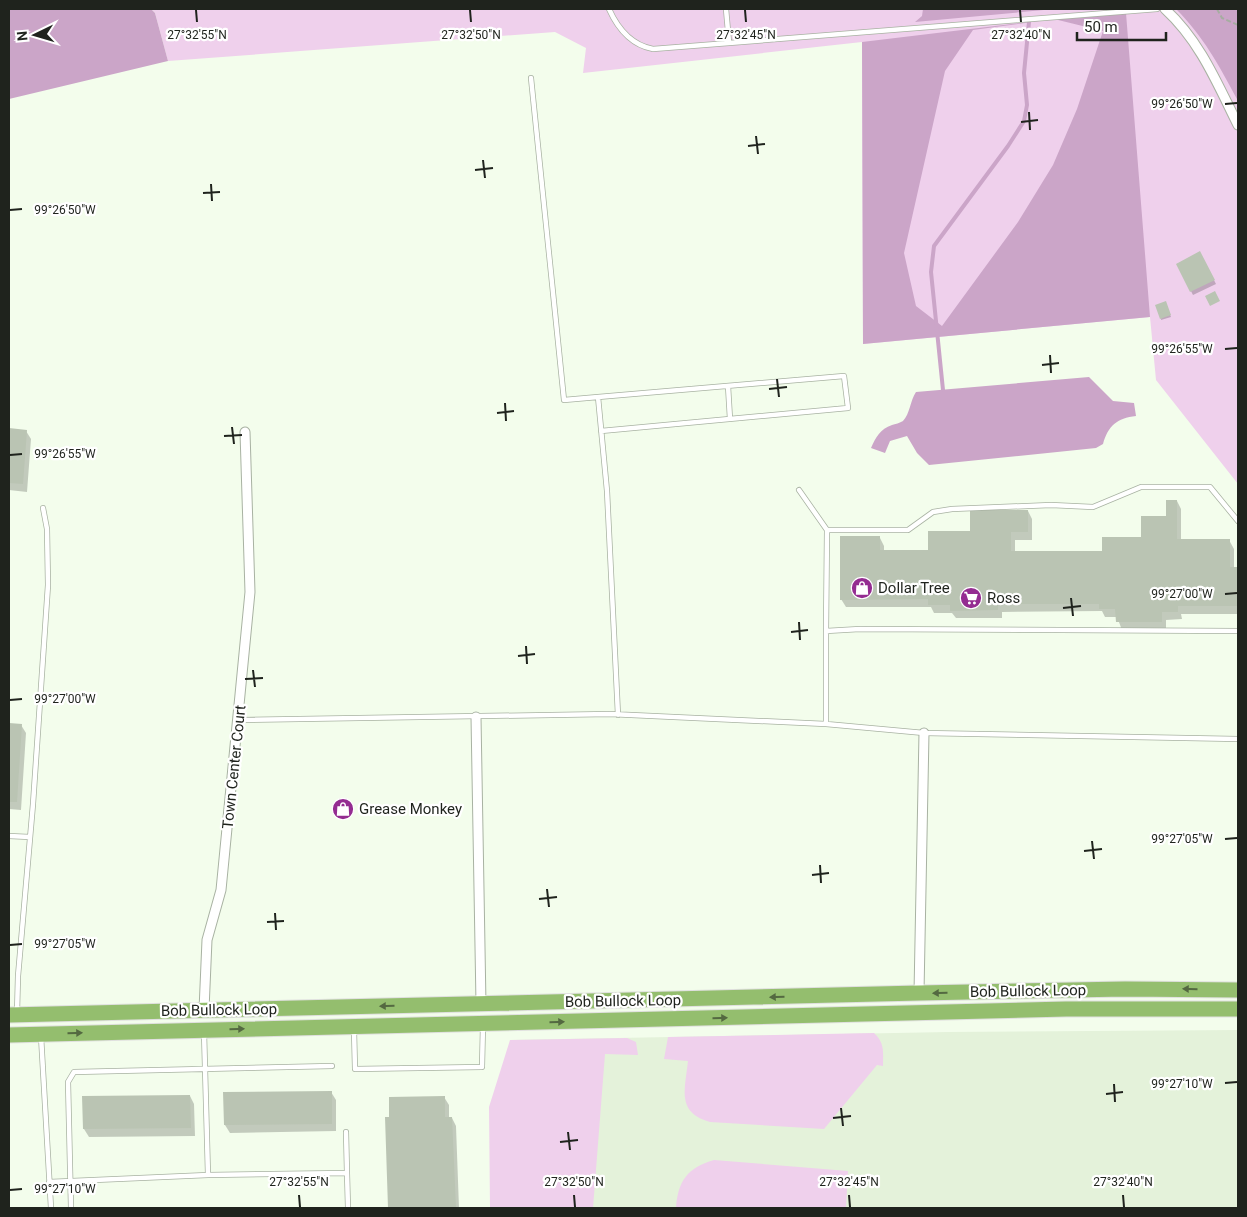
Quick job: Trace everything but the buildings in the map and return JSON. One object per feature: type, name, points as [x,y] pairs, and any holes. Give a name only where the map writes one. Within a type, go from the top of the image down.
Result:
[{"type":"highway","points":[[1210,989],[1238,983]]},
{"type":"highway","name":"Bob Bullock Loop","points":[[12,1018],[125,1012],[919,993],[1238,990]]},
{"type":"highway","points":[[483,1024],[489,1016],[495,1014],[526,1013],[592,1002]]},
{"type":"highway","points":[[386,1026],[412,1017],[467,1014],[480,1004]]},
{"type":"highway","name":"Bob Bullock Loop","points":[[9,1035],[1066,1009],[1238,1009]]},
{"type":"highway","points":[[1218,1009],[1238,1013]]},
{"type":"street","points":[[1164,9],[1185,30],[1202,54],[1238,125]]},
{"type":"street","name":"Town Center Court","points":[[204,1010],[207,940],[221,890],[250,592],[245,432]]},
{"type":"street","points":[[476,717],[480,1004]]},
{"type":"street","points":[[919,993],[924,734]]},
{"type":"lane","points":[[609,9],[628,38],[643,47],[653,49],[1157,9]]},
{"type":"lane","points":[[726,9],[729,42]]},
{"type":"lane","points":[[531,78],[564,400],[844,376],[848,408],[601,431]]},
{"type":"lane","points":[[728,386],[730,419]]},
{"type":"lane","points":[[598,397],[607,491],[618,715]]},
{"type":"lane","points":[[827,530],[908,530],[932,512],[952,509],[1051,506],[1093,507],[1141,487],[1210,487],[1238,521]]},
{"type":"lane","points":[[799,490],[827,530],[826,724]]},
{"type":"lane","points":[[12,1018],[18,976],[30,837],[48,586],[47,529],[43,508]]},
{"type":"lane","points":[[826,631],[891,629],[1238,631]]},
{"type":"lane","points":[[239,720],[618,715],[826,724],[924,734],[1238,739]]},
{"type":"lane","points":[[9,836],[30,837]]},
{"type":"lane","points":[[353,1027],[355,1069],[365,1069],[482,1066],[483,1024]]},
{"type":"lane","points":[[204,1030],[208,1175]]},
{"type":"lane","points":[[41,1034],[51,1208]]},
{"type":"lane","points":[[70,1208],[68,1082],[74,1072],[332,1066]]},
{"type":"lane","points":[[346,1132],[348,1208]]},
{"type":"lane","points":[[49,1182],[208,1175],[347,1173]]},
{"type":"path","points":[[1217,9],[1222,18],[1238,26]]},
{"type":"shaded area","points":[[9,9],[151,9],[155,13],[168,61],[9,99]]},
{"type":"shaded area","points":[[151,9],[1238,9],[1238,484],[1156,380],[1150,317],[863,344],[862,42],[583,73],[586,48],[555,32],[168,61],[155,13]]},
{"type":"shaded area","points":[[923,9],[1055,9],[915,22],[922,16]]},
{"type":"shaded area","points":[[1176,9],[1238,9],[1237,99],[1210,51]]},
{"type":"shaded area","points":[[1126,13],[1150,317],[863,344],[862,42],[1054,19]],"holes":[[[1054,19],[1103,31],[1077,109],[1053,165],[1018,222],[942,326],[916,306],[904,253],[945,71],[973,30]]]},
{"type":"shaded area","points":[[1089,377],[1113,401],[1134,403],[1136,416],[1114,424],[1103,444],[1096,448],[929,465],[917,453],[907,436],[890,441],[885,453],[871,448],[881,431],[902,422],[909,411],[916,392]]},
{"type":"shaded area","points":[[1238,1030],[1238,1208],[504,1208],[510,1040],[948,1032]]},
{"type":"shaded area","points":[[874,1033],[882,1044],[883,1066],[877,1065],[824,1129],[710,1122],[699,1118],[692,1113],[685,1099],[688,1061],[664,1059],[668,1037]]},
{"type":"shaded area","points":[[627,1038],[636,1042],[638,1055],[605,1054],[593,1208],[490,1208],[489,1107],[510,1040]]},
{"type":"shaded area","points":[[714,1160],[848,1171],[846,1208],[676,1208],[679,1190],[686,1177],[697,1167]]},
{"type":"waterway","points":[[943,390],[931,272],[934,246],[1008,146],[1024,121],[1027,105],[1024,73],[1029,22]]},
{"type":"place","name":"Dollar Tree","points":[[862,588]]},
{"type":"place","name":"Ross","points":[[971,598]]},
{"type":"place","name":"Grease Monkey","points":[[343,809]]}]
